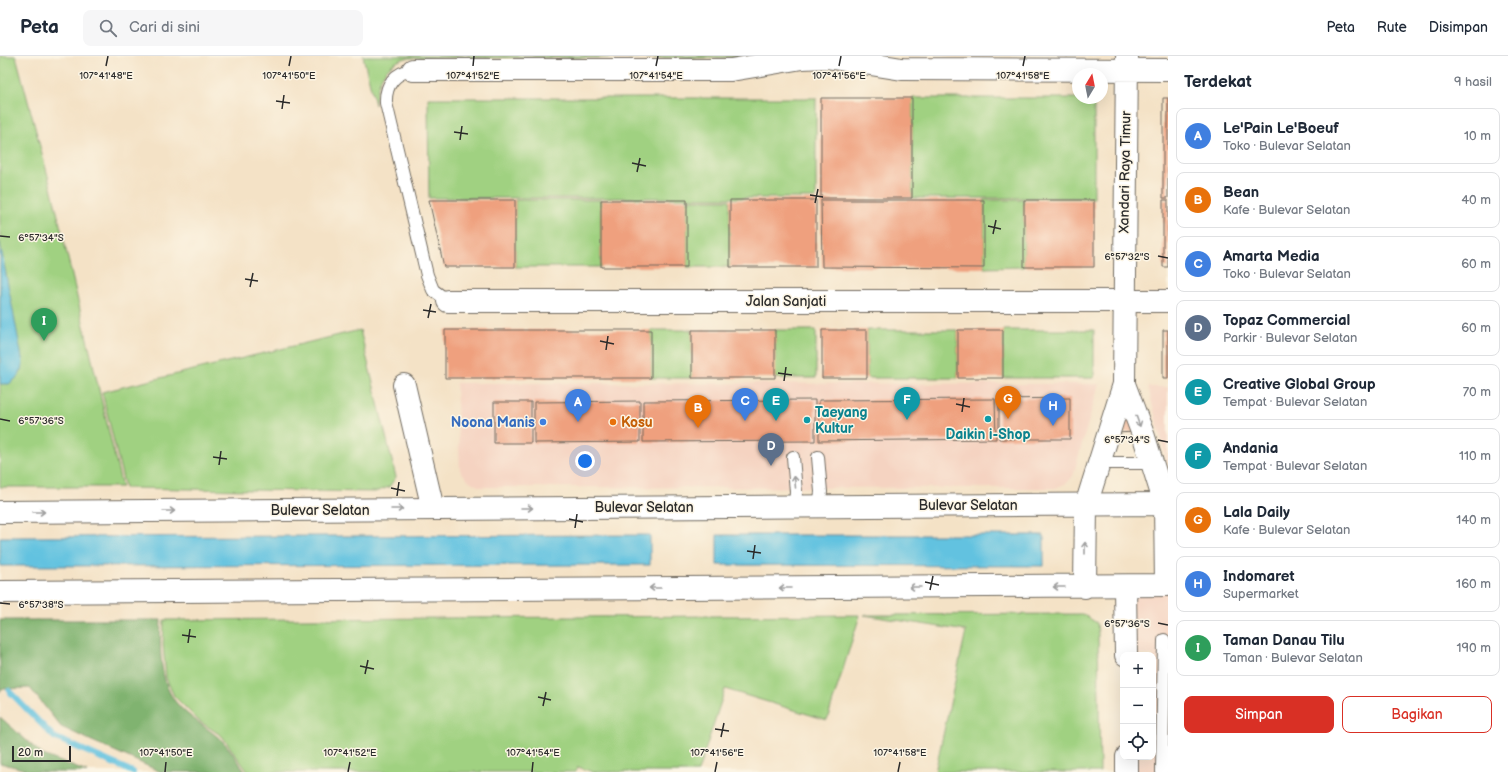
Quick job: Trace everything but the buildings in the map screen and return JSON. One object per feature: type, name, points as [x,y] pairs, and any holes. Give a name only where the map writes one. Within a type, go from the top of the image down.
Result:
[{"type":"main road","points":[[413,70],[732,70],[802,58],[826,57],[902,69],[1126,63],[1168,70]]},
{"type":"main road","name":"Xandari Raya Timur","points":[[1124,384],[1126,63]]},
{"type":"main road","name":"Jalan Sanjati","points":[[448,301],[1168,301]]},
{"type":"main road","points":[[1085,587],[1086,505],[1124,384]]},
{"type":"main road","points":[[0,592],[1085,587],[1167,585],[1167,504],[1124,384]]},
{"type":"main road","points":[[404,385],[432,509]]},
{"type":"main road","name":"Bulevar Selatan","points":[[0,512],[1167,504]]},
{"type":"main road","points":[[1124,586],[1126,652]]},
{"type":"main road","points":[[1127,760],[1127,772]]},
{"type":"lane","points":[[413,70],[405,71],[392,79],[386,90],[386,103],[427,275],[433,290],[448,301]]},
{"type":"lane","points":[[793,457],[796,492],[794,506]]},
{"type":"lane","points":[[818,457],[821,492],[819,506]]},
{"type":"lane","points":[[1099,463],[1152,463]]},
{"type":"lane","points":[[1162,772],[1164,640]]},
{"type":"shaded area","points":[[456,383],[1099,384],[1073,476],[1067,483],[1055,488],[480,487],[468,480],[460,470]]},
{"type":"shaded area","points":[[1148,387],[1168,387],[1168,466],[1167,463]]},
{"type":"shaded area","points":[[1131,592],[1168,592],[1168,714],[1156,714],[1156,652],[1133,652]]},
{"type":"shaded area","points":[[1156,714],[1168,714],[1168,772],[1134,772],[1134,760],[1156,760]]},
{"type":"green space","points":[[0,56],[16,56],[53,195],[122,487],[0,487]]},
{"type":"green space","points":[[363,56],[748,56],[731,58],[406,58],[392,65],[383,76],[377,89],[375,105]]},
{"type":"green space","points":[[428,98],[816,98],[816,198],[429,198]]},
{"type":"green space","points":[[912,98],[1072,98],[1072,104],[1094,104],[1094,198],[912,198]]},
{"type":"green space","points":[[515,200],[601,200],[601,267],[515,267]]},
{"type":"green space","points":[[687,200],[730,200],[730,267],[687,267]]},
{"type":"green space","points":[[984,200],[1024,200],[1024,267],[984,268]]},
{"type":"green space","points":[[360,330],[396,477],[389,487],[375,492],[125,488],[102,392]]},
{"type":"green space","points":[[651,330],[692,330],[692,378],[651,378]]},
{"type":"green space","points":[[775,330],[816,330],[816,378],[775,378]]},
{"type":"green space","points":[[867,330],[958,330],[958,378],[867,378]]},
{"type":"green space","points":[[1003,330],[1094,330],[1094,378],[1003,378]]},
{"type":"green space","points":[[1082,614],[1097,623],[1100,772],[935,772],[966,631],[864,615]]},
{"type":"green space","points":[[860,615],[827,720],[725,689],[698,772],[593,772],[578,767],[576,772],[248,772],[222,736],[199,721],[174,696],[166,678],[163,645],[164,620]]},
{"type":"green space","points":[[0,620],[161,620],[162,668],[164,678],[171,695],[187,713],[223,741],[245,772],[161,772],[61,727],[30,688],[1,689],[0,692]]},
{"type":"green space","points":[[0,717],[43,755],[87,772],[34,772],[0,763]]},
{"type":"water","points":[[0,243],[23,363],[19,376],[9,384],[0,384]]},
{"type":"water","points":[[650,535],[650,565],[0,566],[0,537]]},
{"type":"water","points":[[717,535],[1044,535],[1044,566],[717,565]]},
{"type":"waterway","points":[[9,691],[54,737],[133,772]]},
{"type":"place","name":"Taman Danau Tilu","points":[[44,341]]},
{"type":"place","name":"Daikin i-Shop","points":[[988,419]]},
{"type":"place","name":"Lala Daily","points":[[1008,419]]},
{"type":"place","name":"Taeyang Kultur","points":[[807,420]]},
{"type":"place","name":"Andania","points":[[907,420]]},
{"type":"place","name":"Amarta Media","points":[[745,421]]},
{"type":"place","name":"Creative Global Group","points":[[776,421]]},
{"type":"place","name":"Noona Manis","points":[[543,422]]},
{"type":"place","name":"Le'Pain Le'Boeuf","points":[[578,422]]},
{"type":"place","name":"Kosu","points":[[613,422]]},
{"type":"place","name":"Indomaret","points":[[1053,426]]},
{"type":"place","name":"Bean","points":[[698,428]]},
{"type":"place","name":"Topaz Commercial","points":[[771,466]]}]
